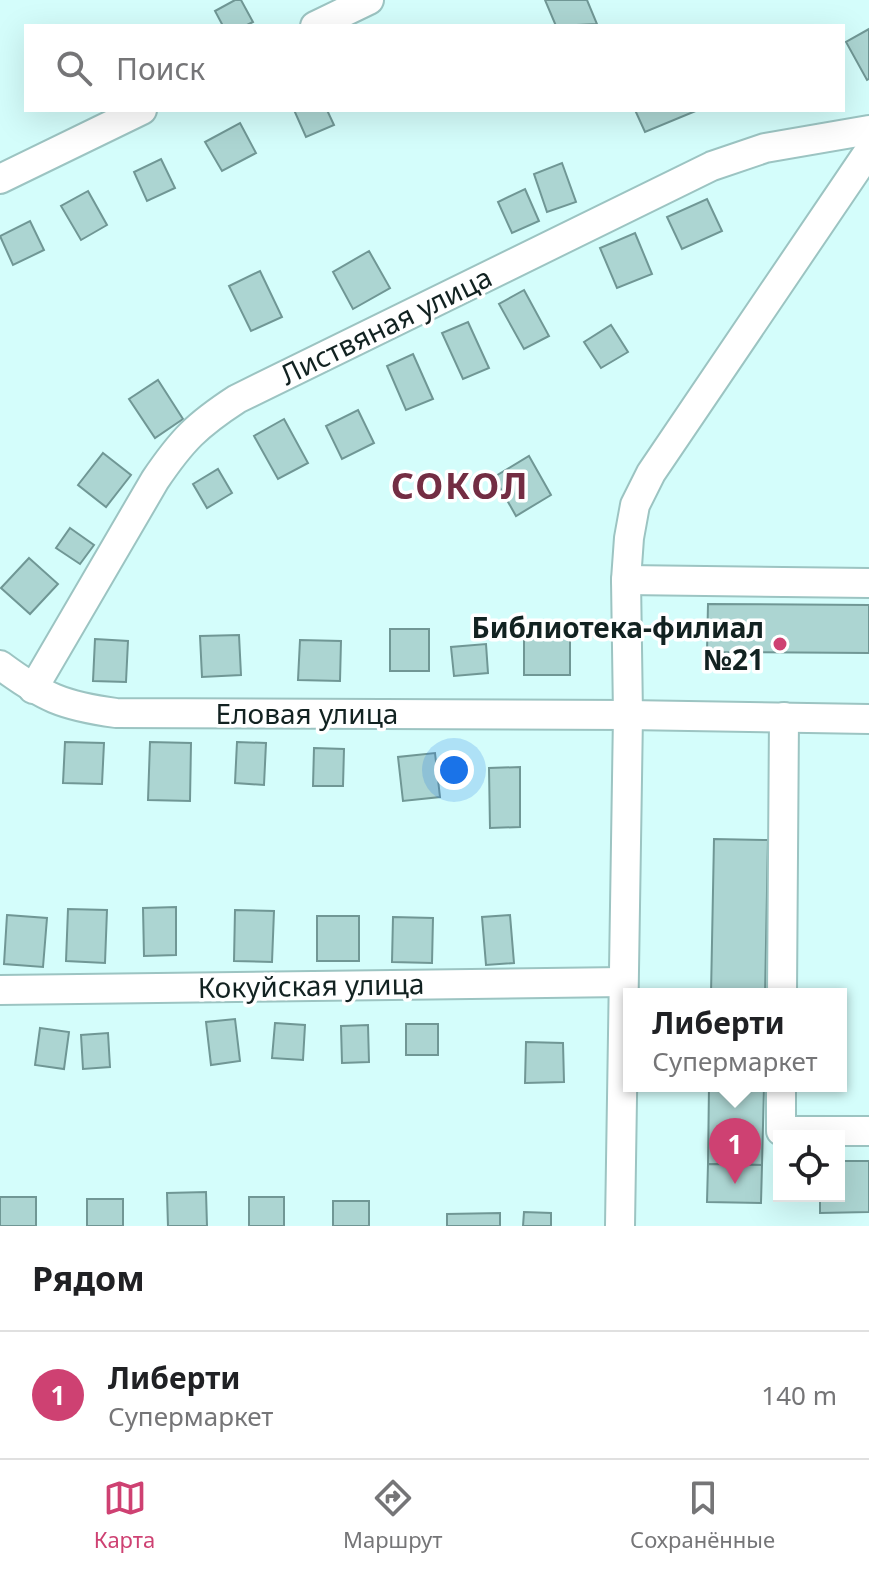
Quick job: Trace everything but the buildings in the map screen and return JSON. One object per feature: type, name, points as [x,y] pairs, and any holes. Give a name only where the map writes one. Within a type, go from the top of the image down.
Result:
[{"type":"street","points":[[319,24],[369,0]]},
{"type":"street","points":[[0,179],[138,112]]},
{"type":"street","name":"Листвяная улица","points":[[33,689],[155,480],[174,451],[201,422],[237,399],[712,166],[765,148],[869,130]]},
{"type":"street","points":[[620,1226],[628,715],[626,580],[635,505],[651,473],[869,151]]},
{"type":"street","points":[[626,580],[869,583]]},
{"type":"street","name":"Еловая улица","points":[[0,665],[33,689],[75,708],[116,713],[869,719]]},
{"type":"street","points":[[782,988],[784,717]]},
{"type":"street","name":"Кокуйская улица","points":[[0,990],[623,982]]},
{"type":"street","points":[[781,1092],[781,1131],[869,1131]]},
{"type":"place","name":"Библиотека-филиал №21","points":[[780,644]]},
{"type":"place","name":"Либерти","points":[[735,1184]]},
{"type":"district","name":"СОКОЛ","points":[[460,486]]}]
